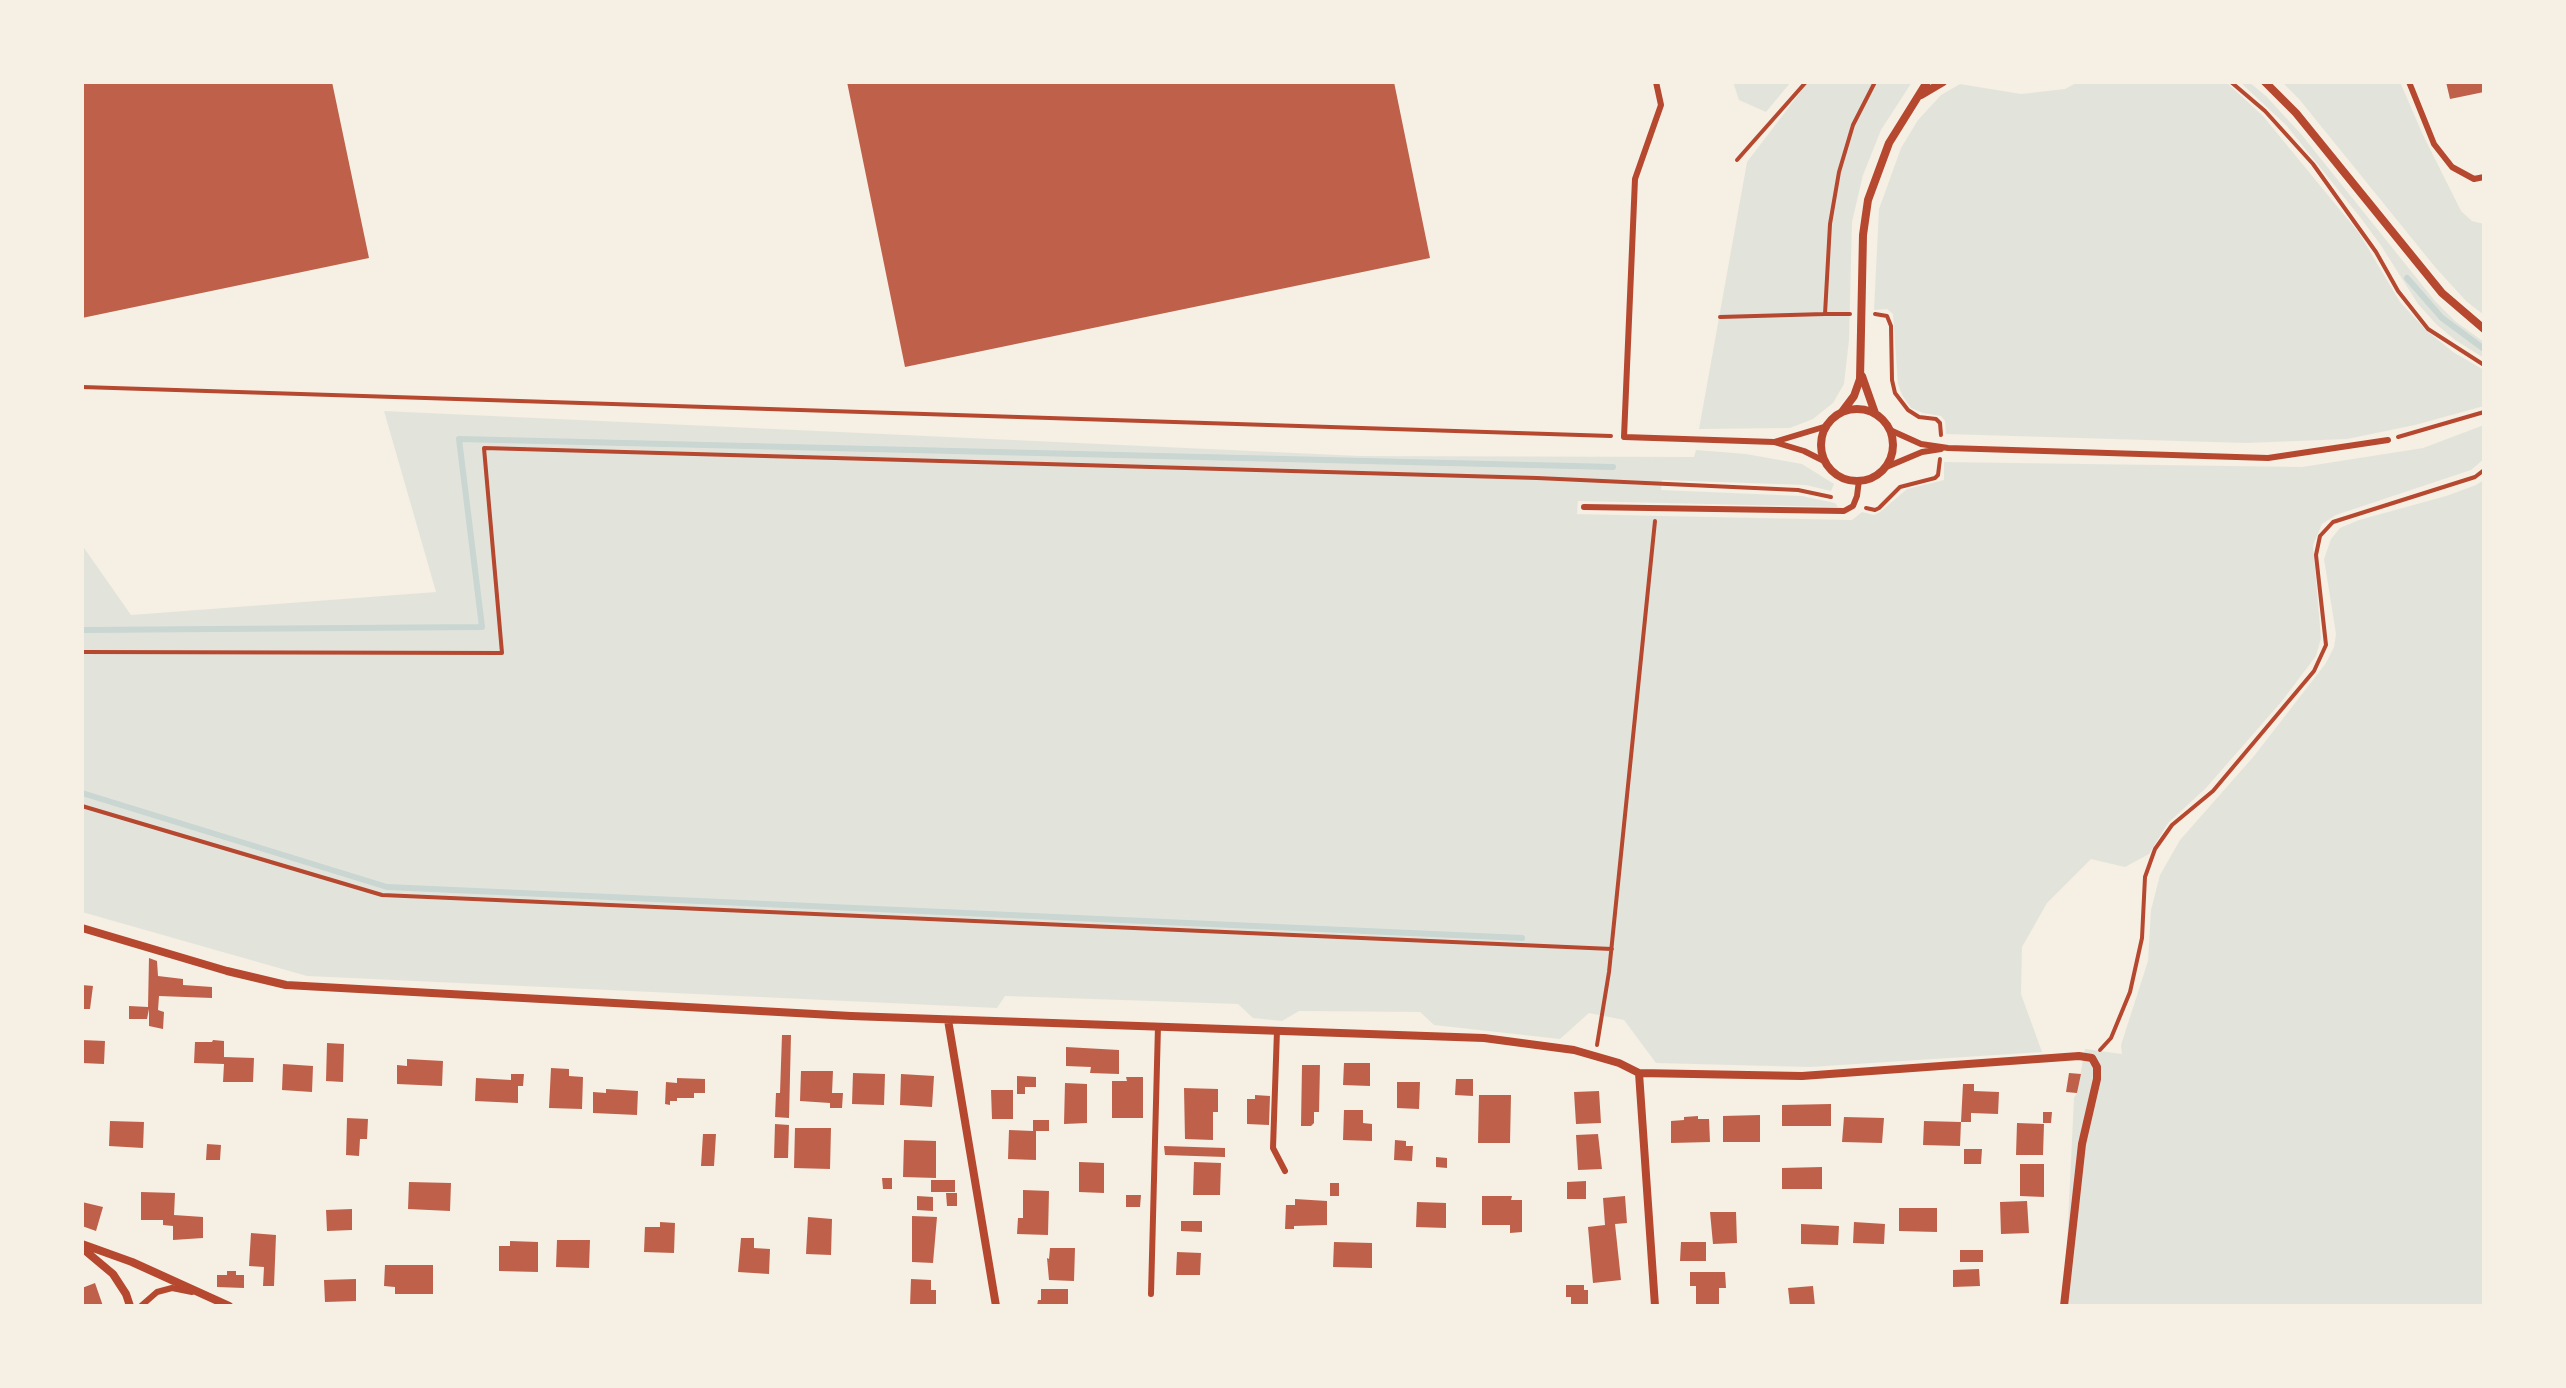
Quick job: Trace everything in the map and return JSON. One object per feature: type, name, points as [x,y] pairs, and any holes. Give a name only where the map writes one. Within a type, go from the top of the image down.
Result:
[{"type":"street","points":[[1861,367],[1875,413],[1890,430],[1893,446],[1884,468],[1876,475],[1859,480],[1836,473],[1826,462],[1821,446],[1827,426],[1849,404],[1858,387],[1863,235],[1868,200],[1889,143],[1927,82]]},
{"type":"street","points":[[1918,98],[1943,82]]},
{"type":"street","points":[[2265,82],[2296,113],[2442,293],[2484,329]]},
{"type":"street","points":[[1842,412],[1864,409],[1875,413]]},
{"type":"street","points":[[82,928],[286,985],[948,1020],[1484,1038],[1574,1050],[1619,1063],[1639,1073],[1802,1076],[2079,1056],[2092,1058],[2097,1067],[2097,1079],[2082,1144],[2064,1306]]},
{"type":"street","points":[[948,1020],[996,1306]]},
{"type":"street","points":[[1639,1073],[1655,1306]]},
{"type":"street","points":[[82,1246],[132,1262],[229,1306]]},
{"type":"street","points":[[82,1246],[113,1274],[130,1306]]},
{"type":"lane","points":[[1656,82],[1661,105],[1635,179],[1624,437],[1774,442],[1826,462]]},
{"type":"lane","points":[[2409,82],[2434,144],[2452,167],[2474,179],[2484,177]]},
{"type":"lane","points":[[1774,442],[1827,426]]},
{"type":"lane","points":[[1890,430],[1921,444],[1943,448],[2268,458],[2388,440]]},
{"type":"lane","points":[[1884,468],[1922,452],[1943,448]]},
{"type":"lane","points":[[1584,507],[1836,512],[1849,510],[1853,506],[1859,480]]},
{"type":"lane","points":[[1151,1294],[1158,1025]]},
{"type":"lane","points":[[1277,1030],[1273,1148],[1285,1171]]},
{"type":"lane","points":[[141,1306],[157,1292],[172,1288],[203,1294]]},
{"type":"path","points":[[1737,160],[1806,82]]},
{"type":"path","points":[[1825,314],[1830,224],[1839,172],[1853,125],[1875,82]]},
{"type":"path","points":[[2231,82],[2265,111],[2313,164],[2376,252],[2398,291],[2428,329],[2484,365]]},
{"type":"path","points":[[82,652],[502,653],[484,448],[1798,490],[1875,510],[1900,487],[1935,478],[1943,448],[1940,423],[1908,410],[1895,393],[1890,321],[1882,314],[1720,317]]},
{"type":"path","points":[[82,387],[1624,437]]},
{"type":"path","points":[[2388,440],[2484,412]]},
{"type":"path","points":[[2092,1058],[2111,1038],[2130,992],[2142,938],[2145,877],[2155,849],[2172,825],[2213,791],[2314,671],[2326,645],[2316,555],[2320,536],[2333,522],[2475,477],[2484,470]]},
{"type":"path","points":[[1595,1055],[1612,949],[1658,484]]},
{"type":"path","points":[[82,806],[382,895],[1612,949]]},
{"type":"shaded area","points":[[1733,82],[1791,82],[1766,112],[1739,100]]},
{"type":"shaded area","points":[[1808,82],[1912,82],[1881,130],[1863,175],[1852,222],[1849,340],[1844,384],[1833,403],[1813,419],[1790,428],[1699,429],[1747,162]]},
{"type":"shaded area","points":[[2078,82],[2226,82],[2263,116],[2359,233],[2400,302],[2426,330],[2453,352],[2484,370],[2484,406],[2347,439],[2246,443],[1946,434],[1945,421],[1941,416],[1911,408],[1898,384],[1893,314],[1887,309],[1874,310],[1879,209],[1901,148],[1918,120],[1941,95],[1960,84],[2021,94],[2065,89]]},
{"type":"shaded area","points":[[2240,82],[2249,82],[2266,96],[2301,134],[2435,301],[2455,321],[2484,342],[2484,358],[2455,340],[2418,304],[2360,217],[2286,125]]},
{"type":"shaded area","points":[[2282,82],[2400,82],[2461,211],[2472,221],[2484,224],[2484,315],[2466,301],[2435,267]]},
{"type":"shaded area","points":[[384,411],[1360,456],[1694,457],[1696,450],[1746,454],[1802,464],[1834,484],[1831,491],[1806,485],[1662,480],[1661,490],[1802,496],[1835,503],[1838,507],[1578,501],[1577,514],[1663,516],[1852,520],[1862,512],[1874,515],[1880,512],[1907,489],[1944,480],[1944,462],[2302,467],[2423,448],[2484,425],[2484,459],[2471,470],[2336,515],[2322,524],[2313,545],[2321,638],[2316,656],[2282,701],[2206,788],[2168,823],[2149,854],[2125,867],[2091,859],[2047,903],[2022,947],[2021,994],[2042,1052],[1810,1067],[1656,1063],[1624,1020],[1589,1013],[1560,1039],[1434,1025],[1420,1012],[1299,1011],[1282,1021],[1253,1018],[1238,1004],[1005,996],[997,1008],[307,976],[82,912],[82,545],[131,615],[436,592]]},
{"type":"shaded area","points":[[2484,480],[2484,1306],[2064,1306],[2074,1098],[2085,1049],[2122,1054],[2121,1045],[2148,961],[2151,910],[2160,875],[2180,840],[2254,756],[2326,663],[2336,634],[2324,559],[2331,539],[2340,528],[2446,496]]},
{"type":"building","points":[[82,82],[332,82],[369,258],[82,318]]},
{"type":"building","points":[[847,82],[1394,82],[1430,258],[905,367]]},
{"type":"building","points":[[2446,82],[2484,82],[2484,92],[2450,99]]},
{"type":"building","points":[[149,958],[157,961],[158,976],[183,979],[183,985],[212,987],[212,998],[159,996],[158,1010],[164,1012],[163,1029],[149,1026],[149,1009],[147,1019],[129,1019],[129,1006],[148,1007]]},
{"type":"building","points":[[82,985],[93,986],[90,1009],[82,1009]]},
{"type":"building","points":[[782,1035],[791,1035],[789,1118],[775,1117],[776,1093],[780,1093]]},
{"type":"building","points":[[82,1040],[105,1041],[104,1064],[82,1063]]},
{"type":"building","points":[[224,1041],[224,1057],[254,1058],[253,1082],[223,1082],[224,1064],[194,1063],[195,1042]]},
{"type":"building","points":[[327,1043],[344,1044],[343,1082],[326,1081]]},
{"type":"building","points":[[1066,1047],[1119,1050],[1119,1074],[1090,1073],[1091,1067],[1066,1066]]},
{"type":"building","points":[[407,1059],[443,1061],[442,1086],[397,1084],[397,1065],[407,1066]]},
{"type":"building","points":[[1344,1063],[1370,1063],[1370,1086],[1343,1085]]},
{"type":"building","points":[[283,1064],[313,1066],[312,1092],[282,1090]]},
{"type":"building","points":[[1302,1065],[1320,1065],[1319,1112],[1314,1112],[1311,1126],[1301,1126]]},
{"type":"building","points":[[551,1068],[569,1069],[569,1076],[583,1077],[582,1109],[549,1108]]},
{"type":"building","points":[[801,1071],[833,1071],[832,1093],[843,1093],[842,1108],[830,1108],[830,1103],[800,1101]]},
{"type":"building","points":[[853,1073],[885,1074],[884,1105],[852,1104]]},
{"type":"building","points":[[2069,1073],[2081,1074],[2077,1093],[2066,1092]]},
{"type":"building","points":[[511,1074],[524,1074],[523,1086],[518,1086],[518,1103],[475,1101],[476,1078],[511,1080]]},
{"type":"building","points":[[901,1074],[934,1076],[932,1107],[900,1105]]},
{"type":"building","points":[[1017,1076],[1036,1077],[1036,1087],[1025,1087],[1025,1094],[1017,1094]]},
{"type":"building","points":[[1126,1077],[1143,1077],[1143,1118],[1112,1118],[1112,1081],[1127,1081]]},
{"type":"building","points":[[677,1078],[705,1079],[705,1093],[694,1093],[694,1098],[677,1098],[677,1101],[670,1101],[670,1105],[665,1104],[666,1082],[677,1083]]},
{"type":"building","points":[[1456,1079],[1473,1079],[1473,1096],[1455,1095]]},
{"type":"building","points":[[1397,1082],[1420,1082],[1419,1109],[1397,1108]]},
{"type":"building","points":[[1065,1083],[1087,1084],[1087,1123],[1064,1124]]},
{"type":"building","points":[[1963,1084],[1974,1084],[1974,1091],[1999,1092],[1998,1114],[1971,1113],[1971,1122],[1961,1122]]},
{"type":"building","points":[[1184,1088],[1218,1089],[1218,1112],[1213,1112],[1213,1140],[1185,1139]]},
{"type":"building","points":[[606,1089],[638,1091],[637,1115],[593,1113],[593,1092],[606,1093]]},
{"type":"building","points":[[991,1090],[1013,1090],[1013,1119],[992,1119]]},
{"type":"building","points":[[1599,1091],[1601,1123],[1576,1124],[1574,1092]]},
{"type":"building","points":[[1255,1095],[1270,1096],[1269,1125],[1247,1124],[1247,1099],[1255,1099]]},
{"type":"building","points":[[1479,1095],[1511,1095],[1510,1143],[1478,1143]]},
{"type":"building","points":[[1831,1104],[1831,1126],[1782,1126],[1782,1105]]},
{"type":"building","points":[[1344,1110],[1363,1110],[1363,1123],[1372,1124],[1372,1141],[1343,1140]]},
{"type":"building","points":[[2043,1112],[2052,1112],[2051,1123],[2043,1123]]},
{"type":"building","points":[[1760,1115],[1760,1142],[1723,1142],[1723,1116]]},
{"type":"building","points":[[1698,1116],[1698,1119],[1709,1119],[1710,1142],[1671,1143],[1671,1121]]},
{"type":"building","points":[[1844,1117],[1884,1118],[1882,1143],[1842,1142]]},
{"type":"building","points":[[347,1118],[368,1119],[367,1139],[360,1139],[359,1156],[346,1155]]},
{"type":"building","points":[[1033,1120],[1049,1120],[1049,1131],[1036,1131],[1036,1160],[1008,1159],[1009,1130],[1033,1131]]},
{"type":"building","points":[[110,1121],[144,1122],[143,1148],[109,1146]]},
{"type":"building","points":[[1924,1121],[1961,1122],[1960,1146],[1923,1145]]},
{"type":"building","points":[[2017,1123],[2044,1124],[2043,1155],[2016,1155]]},
{"type":"building","points":[[775,1124],[789,1125],[788,1158],[774,1158]]},
{"type":"building","points":[[795,1128],[831,1128],[830,1169],[794,1168]]},
{"type":"building","points":[[703,1134],[716,1134],[714,1166],[701,1166]]},
{"type":"building","points":[[1598,1134],[1602,1169],[1578,1170],[1576,1135]]},
{"type":"building","points":[[904,1140],[936,1141],[936,1178],[903,1177]]},
{"type":"building","points":[[1395,1140],[1406,1141],[1406,1146],[1413,1146],[1412,1161],[1394,1160]]},
{"type":"building","points":[[207,1144],[221,1145],[220,1160],[206,1160]]},
{"type":"building","points":[[1164,1146],[1225,1148],[1225,1157],[1165,1155]]},
{"type":"building","points":[[1964,1149],[1982,1149],[1981,1164],[1964,1164]]},
{"type":"building","points":[[1436,1157],[1447,1158],[1447,1168],[1436,1167]]},
{"type":"building","points":[[1079,1162],[1104,1163],[1104,1193],[1079,1192]]},
{"type":"building","points":[[1194,1162],[1221,1163],[1220,1195],[1193,1195]]},
{"type":"building","points":[[2020,1164],[2044,1164],[2044,1197],[2020,1196]]},
{"type":"building","points":[[1822,1167],[1822,1189],[1782,1189],[1782,1168]]},
{"type":"building","points":[[882,1178],[892,1178],[892,1189],[883,1189]]},
{"type":"building","points":[[931,1180],[955,1180],[955,1192],[931,1192]]},
{"type":"building","points":[[1586,1181],[1586,1199],[1567,1199],[1567,1182]]},
{"type":"building","points":[[409,1182],[451,1183],[450,1211],[408,1209]]},
{"type":"building","points":[[1330,1183],[1339,1183],[1339,1196],[1330,1196]]},
{"type":"building","points":[[1023,1190],[1049,1191],[1048,1235],[1017,1234],[1018,1218],[1023,1218]]},
{"type":"building","points":[[141,1192],[175,1193],[174,1215],[203,1217],[203,1238],[173,1240],[173,1226],[163,1225],[163,1220],[141,1220]]},
{"type":"building","points":[[946,1193],[957,1193],[957,1206],[947,1206]]},
{"type":"building","points":[[1126,1195],[1141,1195],[1140,1207],[1126,1207]]},
{"type":"building","points":[[917,1196],[933,1197],[933,1211],[917,1210]]},
{"type":"building","points":[[1482,1196],[1512,1196],[1511,1200],[1522,1200],[1522,1232],[1510,1233],[1510,1225],[1482,1225]]},
{"type":"building","points":[[1625,1196],[1627,1223],[1615,1224],[1621,1280],[1593,1283],[1588,1227],[1605,1225],[1603,1198]]},
{"type":"building","points":[[1295,1199],[1327,1201],[1327,1225],[1285,1229],[1286,1205],[1295,1205]]},
{"type":"building","points":[[2027,1201],[2029,1233],[2001,1234],[2000,1202]]},
{"type":"building","points":[[82,1202],[103,1207],[96,1231],[82,1226]]},
{"type":"building","points":[[1417,1202],[1446,1203],[1446,1228],[1416,1227]]},
{"type":"building","points":[[1899,1208],[1937,1208],[1937,1232],[1899,1231]]},
{"type":"building","points":[[352,1209],[352,1230],[327,1231],[326,1210]]},
{"type":"building","points":[[1710,1212],[1736,1212],[1737,1243],[1713,1244]]},
{"type":"building","points":[[912,1216],[937,1217],[933,1263],[912,1262]]},
{"type":"building","points":[[808,1217],[832,1219],[831,1255],[806,1254]]},
{"type":"building","points":[[1181,1221],[1202,1221],[1202,1232],[1181,1231]]},
{"type":"building","points":[[660,1222],[675,1223],[674,1253],[644,1252],[645,1227],[660,1227]]},
{"type":"building","points":[[1854,1222],[1885,1224],[1884,1244],[1853,1243]]},
{"type":"building","points":[[1801,1224],[1839,1226],[1838,1245],[1801,1244]]},
{"type":"building","points":[[251,1233],[276,1235],[274,1286],[263,1286],[264,1267],[249,1266]]},
{"type":"building","points":[[741,1238],[754,1238],[754,1248],[770,1249],[769,1274],[738,1272]]},
{"type":"building","points":[[557,1240],[590,1240],[589,1268],[556,1267]]},
{"type":"building","points":[[510,1241],[538,1242],[538,1272],[499,1271],[499,1246],[510,1246]]},
{"type":"building","points":[[1334,1242],[1372,1243],[1372,1268],[1333,1267]]},
{"type":"building","points":[[1681,1242],[1706,1242],[1706,1261],[1680,1261]]},
{"type":"building","points":[[1050,1248],[1075,1248],[1074,1281],[1049,1280],[1047,1258]]},
{"type":"building","points":[[1960,1250],[1983,1250],[1983,1262],[1960,1262]]},
{"type":"building","points":[[1177,1252],[1201,1253],[1200,1275],[1176,1275]]},
{"type":"building","points":[[385,1265],[433,1265],[433,1294],[395,1294],[395,1287],[384,1286]]},
{"type":"building","points":[[1979,1269],[1980,1286],[1953,1287],[1953,1270]]},
{"type":"building","points":[[227,1271],[244,1275],[244,1288],[217,1287],[217,1275],[227,1275]]},
{"type":"building","points":[[1690,1272],[1725,1272],[1726,1288],[1719,1288],[1719,1306],[1696,1306],[1696,1286],[1690,1286]]},
{"type":"building","points":[[356,1279],[356,1301],[325,1302],[324,1280]]},
{"type":"building","points":[[911,1279],[931,1280],[931,1290],[936,1290],[936,1306],[910,1306]]},
{"type":"building","points":[[95,1283],[103,1306],[82,1306],[82,1288]]},
{"type":"building","points":[[1566,1285],[1584,1285],[1584,1290],[1588,1290],[1588,1306],[1571,1306],[1571,1297],[1566,1297]]},
{"type":"building","points":[[1813,1286],[1815,1306],[1790,1306],[1788,1288]]},
{"type":"building","points":[[1041,1289],[1068,1289],[1068,1306],[1037,1306],[1038,1300],[1041,1300]]},
{"type":"waterway","points":[[2407,278],[2442,318],[2484,349]]},
{"type":"waterway","points":[[82,630],[482,627],[459,439],[1613,467]]},
{"type":"waterway","points":[[82,793],[387,887],[1522,938]]}]
